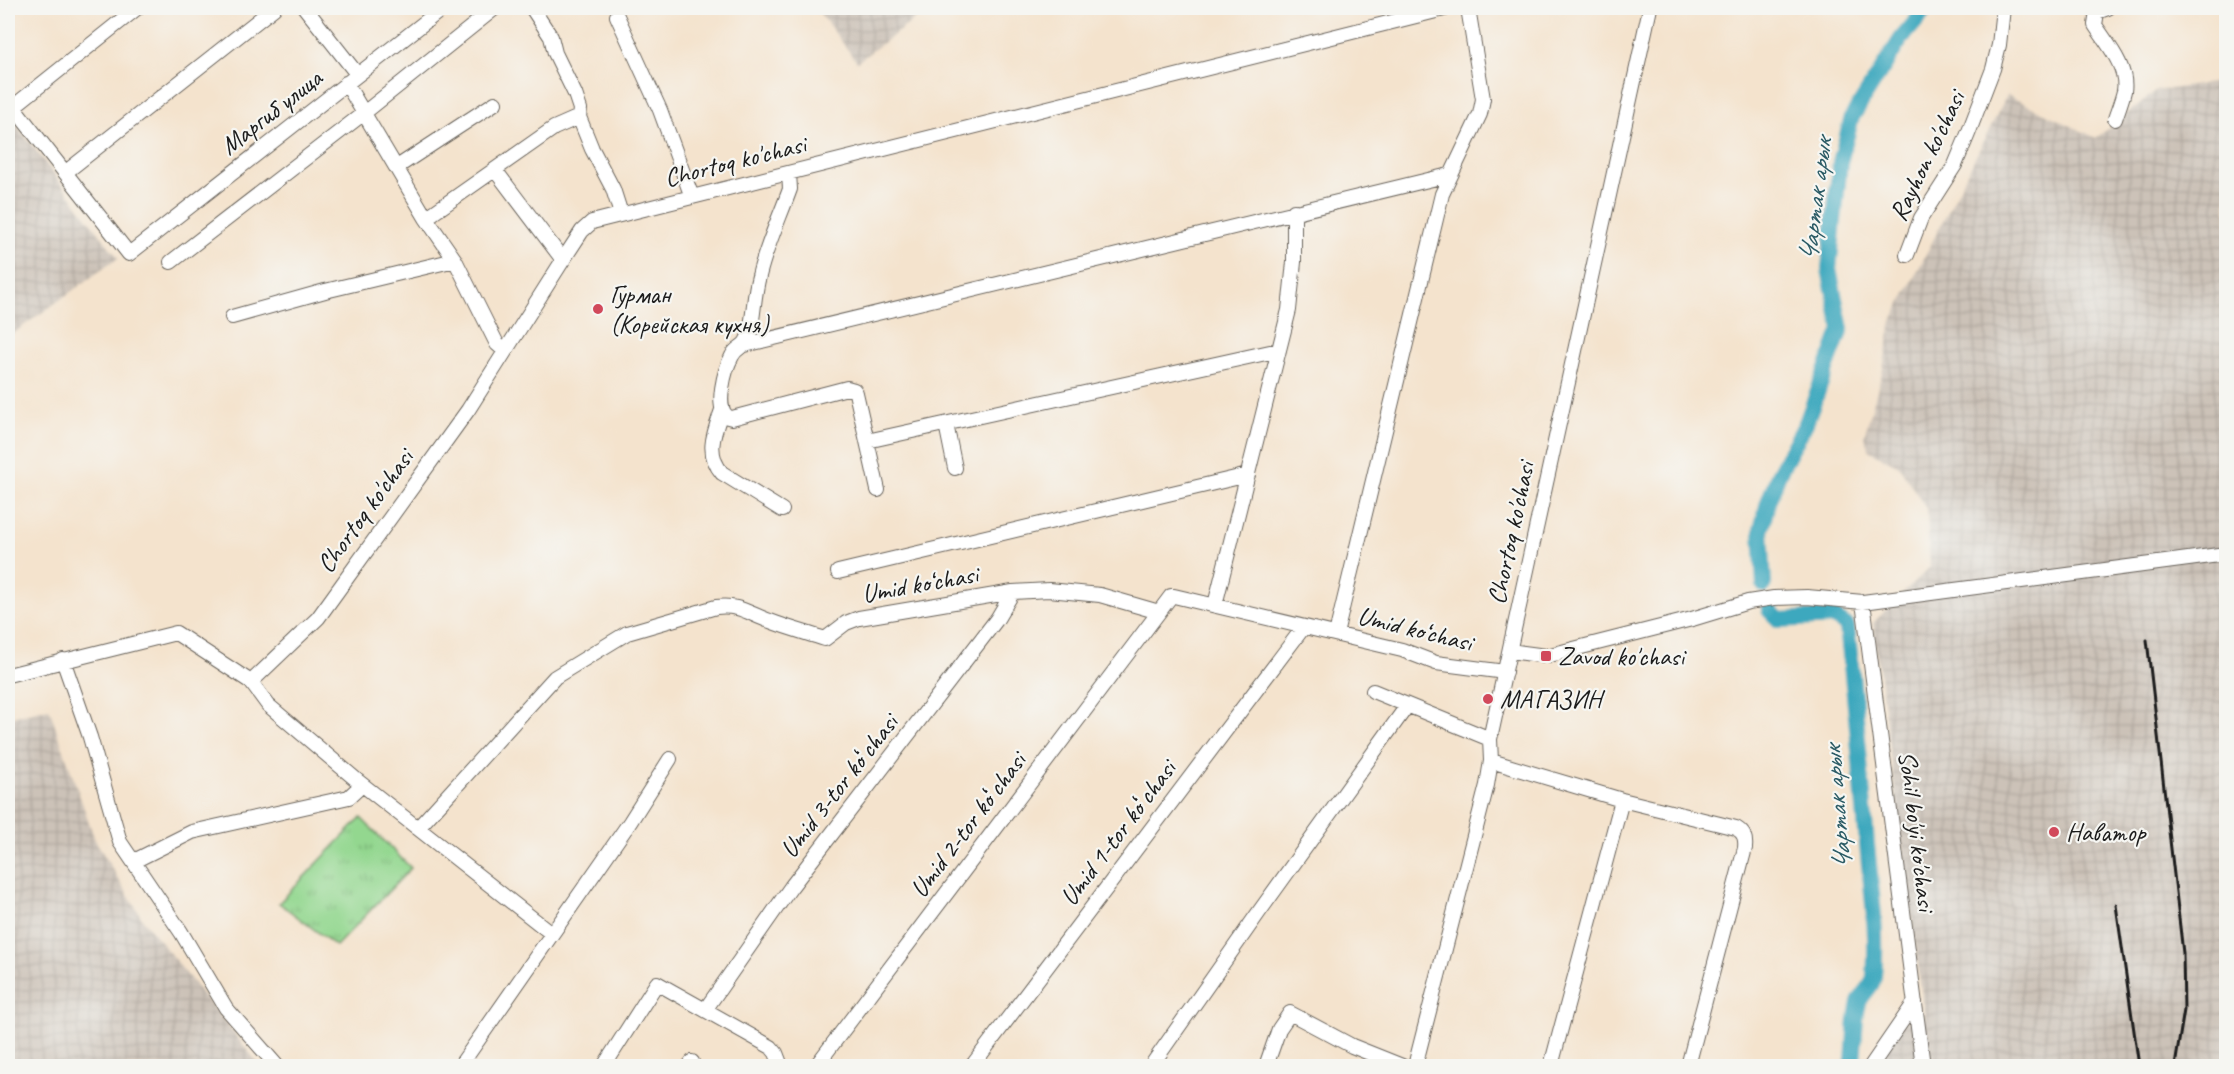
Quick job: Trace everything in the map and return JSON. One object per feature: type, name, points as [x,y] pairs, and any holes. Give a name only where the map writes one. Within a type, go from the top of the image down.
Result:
[{"type":"street","points":[[137,8],[10,103],[66,172],[274,8]]},
{"type":"street","points":[[305,8],[357,74]]},
{"type":"street","name":"Маргиб улица","points":[[66,172],[129,254],[443,8]]},
{"type":"street","points":[[171,262],[364,113],[495,8]]},
{"type":"street","points":[[532,8],[551,37],[555,53],[575,94],[580,109],[579,117],[591,149],[613,189],[621,213]]},
{"type":"street","name":"Chortoq ko'chasi","points":[[251,682],[318,618],[468,410],[587,226],[621,213],[1448,8]]},
{"type":"street","points":[[1336,634],[1442,194],[1449,175],[1480,114],[1483,99],[1468,8]]},
{"type":"street","name":"Chortoq ko'chasi","points":[[1414,1066],[1468,862],[1491,760],[1490,739],[1650,8]]},
{"type":"street","name":"Rayhon ko'chasi","points":[[1907,255],[1921,218],[1955,165],[1968,134],[1993,69],[1999,45],[2003,8]]},
{"type":"street","points":[[2108,8],[2097,12],[2095,25],[2121,68],[2124,89],[2115,119]]},
{"type":"street","points":[[617,16],[660,110],[692,197]]},
{"type":"street","points":[[346,83],[426,218],[455,260],[497,344],[505,351]]},
{"type":"street","points":[[397,167],[495,103]]},
{"type":"street","points":[[426,218],[554,128],[579,117]]},
{"type":"street","points":[[495,170],[563,260]]},
{"type":"street","points":[[746,345],[759,275],[790,189],[789,173]]},
{"type":"street","points":[[878,490],[854,390],[847,388],[732,418],[724,414],[720,400],[735,351],[746,345],[1449,175]]},
{"type":"street","points":[[1215,605],[1288,310],[1294,262],[1294,211]]},
{"type":"street","points":[[232,317],[455,260]]},
{"type":"street","points":[[867,441],[1279,350]]},
{"type":"street","points":[[722,410],[711,445],[715,465],[722,473],[782,510]]},
{"type":"street","points":[[945,424],[955,468]]},
{"type":"street","points":[[838,572],[1248,475]]},
{"type":"street","points":[[1510,651],[1546,656],[1692,619],[1748,602],[1774,598],[1807,597],[1863,602],[2226,554]]},
{"type":"street","name":"Umid ko‘chasi","points":[[418,828],[555,677],[627,633],[716,607],[730,606],[743,609],[768,621],[825,639],[846,623],[859,618],[1013,592],[1049,590],[1100,595],[1159,612],[1173,596],[1402,650],[1436,663],[1505,672]]},
{"type":"street","name":"Umid 3-tor koʻchasi","points":[[705,1010],[791,887],[997,619],[1013,592]]},
{"type":"street","name":"Sohil bo'yi ko'chasi","points":[[1863,602],[1923,1066]]},
{"type":"street","name":"Umid 2-tor koʻchasi","points":[[816,1066],[1159,612]]},
{"type":"street","name":"Umid 1-tor koʻchasi","points":[[972,1066],[1303,628]]},
{"type":"street","points":[[8,675],[176,633],[251,682],[268,705],[362,785],[551,933]]},
{"type":"street","points":[[63,660],[90,737],[120,842],[182,932],[226,1008],[277,1066]]},
{"type":"street","points":[[1373,691],[1490,739]]},
{"type":"street","points":[[1151,1066],[1407,706]]},
{"type":"street","points":[[460,1066],[630,822],[670,759]]},
{"type":"street","points":[[1491,760],[1622,800],[1736,828],[1743,832],[1746,840],[1688,1066]]},
{"type":"street","points":[[134,861],[192,832],[349,797],[362,785]]},
{"type":"street","points":[[1551,1066],[1622,800]]},
{"type":"street","points":[[604,1066],[657,983],[771,1047],[781,1066]]},
{"type":"street","points":[[1870,1066],[1915,1002]]},
{"type":"street","points":[[1266,1066],[1279,1029],[1290,1013],[1352,1046],[1402,1066]]},
{"type":"shaded area","points":[[816,8],[930,8],[857,62]]},
{"type":"shaded area","points":[[2226,81],[2226,1066],[1872,1066],[1905,1021],[1925,1019],[1873,623],[1930,567],[1927,510],[1899,466],[1870,451],[1864,437],[1883,369],[1892,321],[2007,95],[2096,138],[2156,91]]},
{"type":"shaded area","points":[[8,114],[118,258],[8,337]]},
{"type":"shaded area","points":[[49,708],[95,840],[143,920],[260,1066],[8,1066],[8,718]]},
{"type":"green space","points":[[361,818],[411,868],[336,946],[279,903]]},
{"type":"waterway","name":"Чартак арык","points":[[1764,585],[1761,530],[1768,502],[1779,473],[1806,423],[1841,329],[1829,269],[1840,162],[1852,117],[1901,39],[1927,8]]},
{"type":"waterway","name":"Чартак арык","points":[[1769,610],[1779,620],[1834,617],[1847,626],[1875,927],[1873,980],[1860,999],[1857,1011],[1852,1066]]},
{"type":"railway","points":[[2147,640],[2183,953],[2184,1010],[2175,1066]]},
{"type":"railway","points":[[2116,905],[2139,1066]]},
{"type":"place","name":"Гурман (Корейская кухня)","points":[[598,309]]},
{"type":"place","name":"Zavod ko'chasi","points":[[1546,656]]},
{"type":"place","name":"МАГАЗИН","points":[[1488,699]]},
{"type":"place","name":"Наватор","points":[[2054,832]]}]
